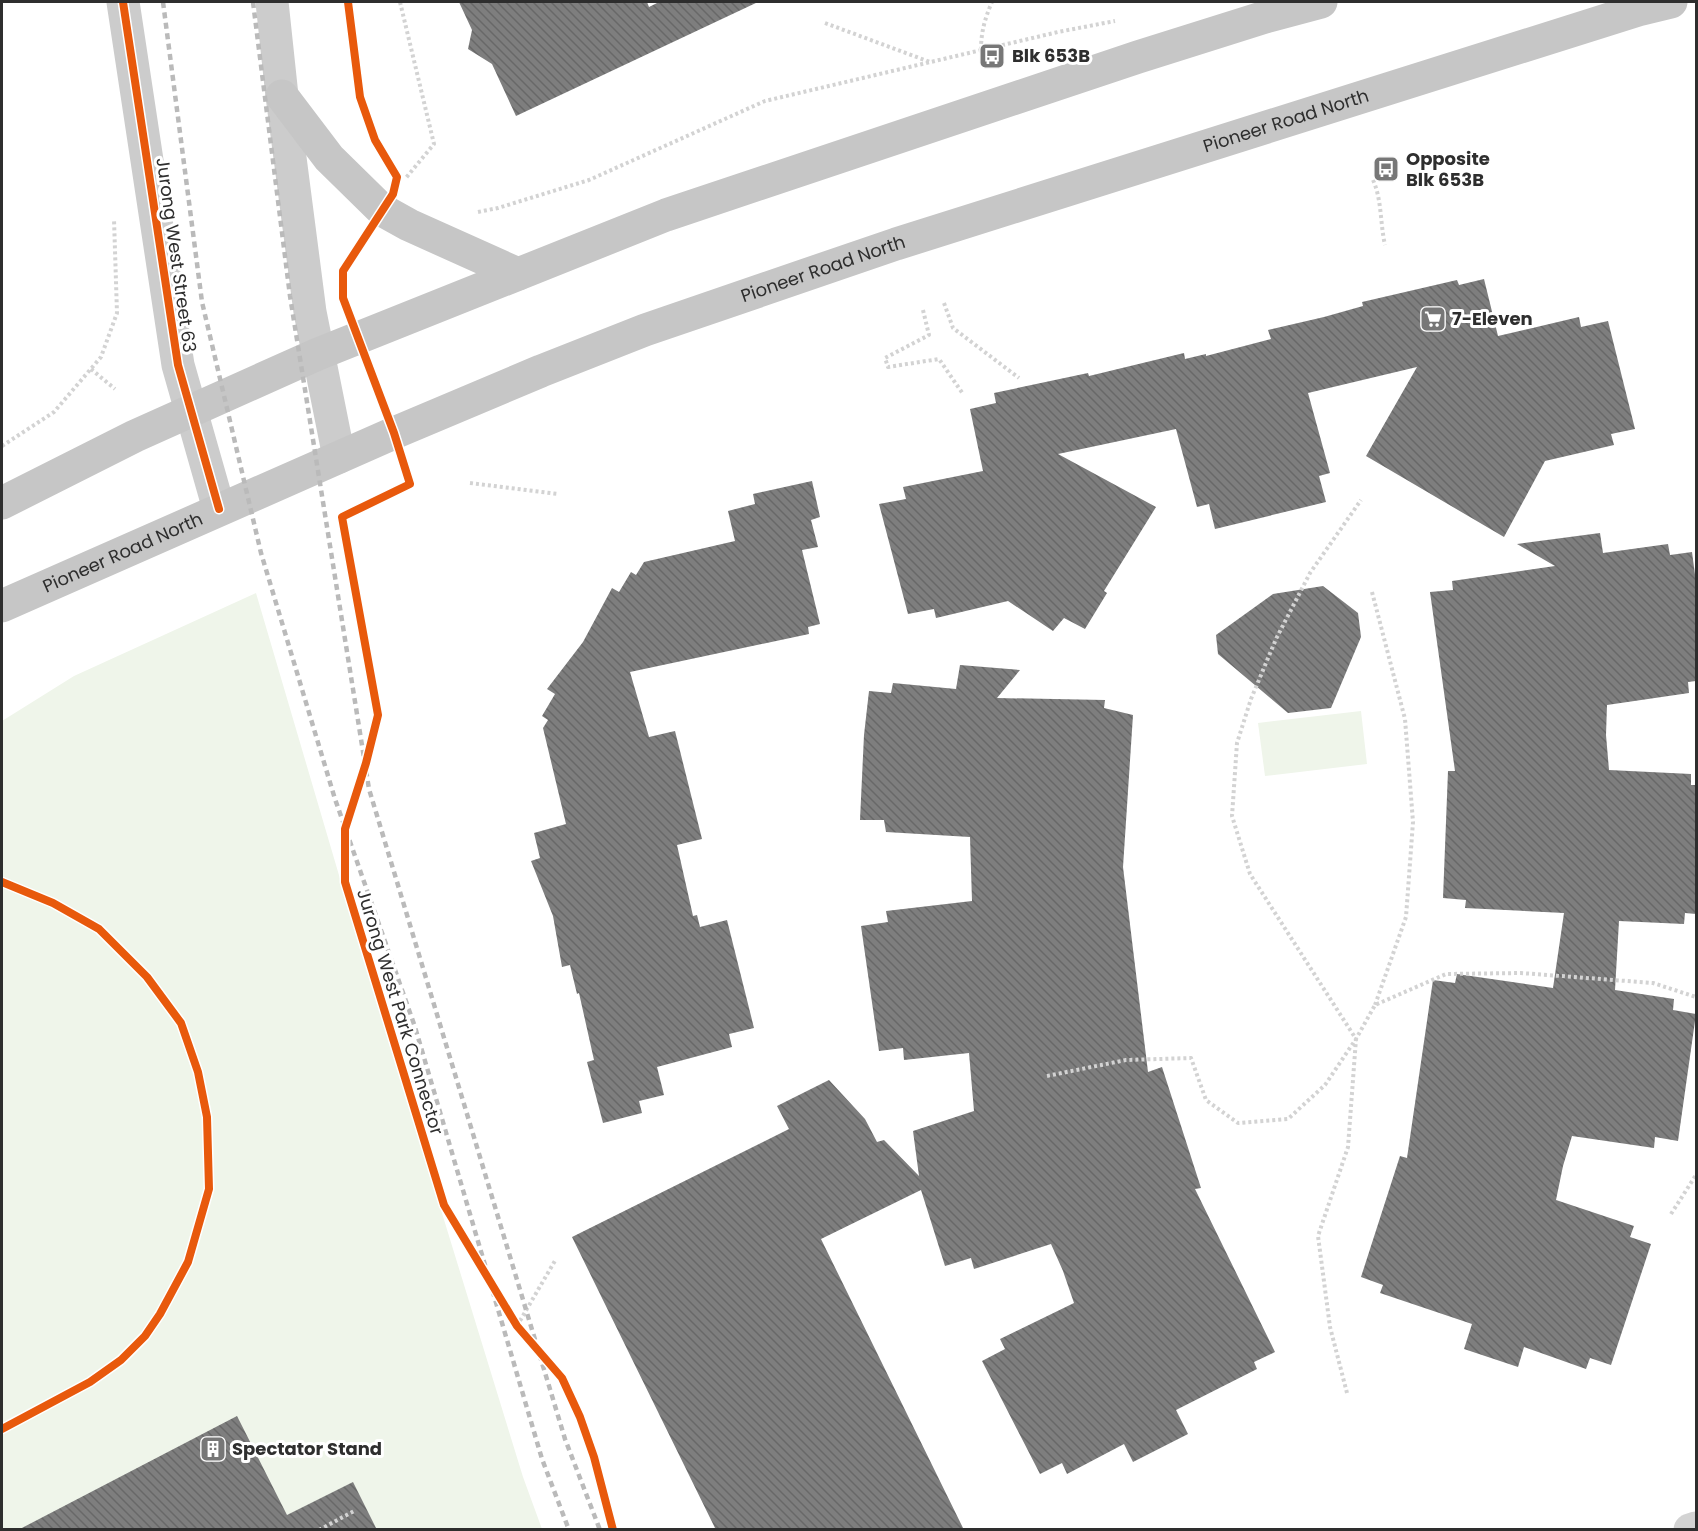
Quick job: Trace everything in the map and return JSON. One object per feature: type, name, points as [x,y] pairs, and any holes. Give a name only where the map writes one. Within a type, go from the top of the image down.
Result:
[{"type":"main road","points":[[2,503],[135,436],[318,354],[666,215],[1138,57],[1321,2]]},
{"type":"main road","name":"Pioneer Road North","points":[[2,606],[339,457],[541,371],[645,330],[832,265],[1638,10],[1671,2]]},
{"type":"main road","points":[[282,96],[329,158],[387,202],[409,225],[518,274]]},
{"type":"street","name":"Jurong West Street 63","points":[[123,2],[178,365],[219,509]]},
{"type":"street","points":[[272,2],[282,96],[318,354],[339,457]]},
{"type":"street","points":[[1690,1530],[1696,1528]]},
{"type":"path","points":[[387,202],[434,144],[400,2]]},
{"type":"path","points":[[981,50],[981,35],[992,2]]},
{"type":"path","points":[[468,214],[498,208],[589,180],[765,101],[1124,19]]},
{"type":"path","points":[[825,23],[931,62]]},
{"type":"path","points":[[387,202],[398,177]]},
{"type":"path","points":[[1373,180],[1378,191],[1380,226],[1385,244]]},
{"type":"path","points":[[2,446],[54,412],[101,357],[117,313],[114,209]]},
{"type":"path","points":[[944,303],[952,328],[1019,378]]},
{"type":"path","points":[[923,310],[929,335],[885,358],[888,367],[939,359],[963,394]]},
{"type":"path","points":[[91,369],[115,389]]},
{"type":"path","points":[[470,483],[558,494]]},
{"type":"path","points":[[1347,1393],[1330,1328],[1318,1236],[1348,1147],[1356,1039],[1250,873],[1232,816],[1237,743],[1251,699],[1275,639],[1311,573],[1361,500]]},
{"type":"path","points":[[1047,1076],[1126,1060],[1191,1058],[1206,1100],[1238,1123],[1288,1119],[1325,1085],[1356,1039],[1376,1005],[1406,917],[1413,822],[1405,719],[1372,592]]},
{"type":"path","points":[[1376,1005],[1446,974],[1521,973],[1653,983],[1696,997]]},
{"type":"path","points":[[1671,1215],[1696,1175]]},
{"type":"path","points":[[517,1326],[556,1259]]},
{"type":"path","points":[[511,1316],[524,1334]]},
{"type":"path","points":[[319,1530],[354,1510]]},
{"type":"shaded area","points":[[256,593],[356,933],[523,1477],[542,1529],[2,1530],[2,721],[74,676]]},
{"type":"shaded area","points":[[1361,711],[1367,764],[1265,776],[1258,723]]},
{"type":"building","points":[[459,2],[647,2],[649,7],[659,2],[758,2],[516,116],[492,64],[468,49],[472,30]]},
{"type":"building","points":[[1484,279],[1498,336],[1579,317],[1581,327],[1608,321],[1635,429],[1611,434],[1614,445],[1545,461],[1504,537],[1366,456],[1417,367],[1308,393],[1330,473],[1319,476],[1326,502],[1215,529],[1209,504],[1197,507],[1176,429],[1058,454],[1156,507],[1104,591],[1107,593],[1085,629],[1064,618],[1053,631],[1008,601],[936,618],[934,609],[908,614],[879,504],[906,499],[903,487],[983,471],[970,409],[996,403],[994,393],[1088,373],[1089,376],[1184,353],[1185,359],[1206,354],[1206,356],[1271,339],[1268,330],[1363,306],[1362,302],[1457,280],[1459,285]]},
{"type":"building","points":[[812,481],[820,517],[811,520],[818,547],[802,550],[820,624],[808,627],[809,634],[630,672],[649,737],[675,731],[702,839],[677,845],[693,916],[697,915],[700,927],[727,920],[754,1028],[729,1034],[732,1047],[657,1067],[664,1095],[639,1101],[642,1113],[603,1123],[587,1062],[594,1060],[579,993],[577,994],[570,965],[562,967],[553,916],[531,861],[540,858],[534,833],[566,824],[543,728],[548,720],[542,716],[555,694],[547,689],[583,642],[612,588],[619,592],[631,572],[636,575],[644,562],[735,541],[728,511],[755,504],[753,494]]},
{"type":"building","points":[[1600,533],[1603,553],[1668,544],[1670,555],[1692,552],[1696,582],[1696,681],[1688,682],[1689,693],[1607,705],[1606,735],[1609,770],[1691,774],[1691,785],[1696,785],[1696,914],[1685,913],[1684,924],[1619,921],[1615,990],[1674,999],[1673,1010],[1696,1014],[1678,1141],[1655,1137],[1654,1148],[1572,1136],[1563,1166],[1556,1200],[1634,1226],[1630,1237],[1651,1244],[1611,1365],[1590,1358],[1586,1369],[1524,1347],[1518,1367],[1464,1349],[1472,1324],[1380,1293],[1383,1285],[1361,1277],[1400,1156],[1407,1158],[1433,980],[1455,983],[1457,974],[1553,988],[1564,913],[1465,908],[1466,900],[1443,898],[1448,771],[1455,771],[1430,592],[1453,590],[1452,581],[1555,566],[1517,544]]},
{"type":"building","points":[[1323,586],[1358,613],[1361,637],[1331,708],[1288,713],[1218,654],[1216,635],[1273,594]]},
{"type":"building","points":[[960,665],[1020,670],[997,698],[1105,700],[1104,708],[1133,715],[1123,867],[1148,1072],[1162,1067],[1201,1188],[1195,1189],[1275,1352],[1254,1362],[1257,1369],[1176,1410],[1188,1434],[1133,1462],[1124,1444],[1067,1474],[1062,1463],[1040,1474],[982,1361],[1005,1349],[1000,1339],[1074,1303],[1063,1271],[1051,1244],[974,1269],[971,1258],[945,1266],[921,1190],[821,1239],[964,1530],[716,1530],[572,1237],[789,1129],[777,1106],[829,1080],[865,1119],[877,1142],[884,1140],[919,1176],[913,1131],[974,1111],[969,1053],[904,1060],[903,1048],[879,1051],[861,926],[888,922],[886,911],[972,901],[970,837],[886,832],[884,820],[860,820],[864,735],[869,691],[891,693],[893,683],[956,689]]},
{"type":"building","name":"Spectator Stand","points":[[237,1416],[287,1515],[353,1482],[377,1530],[18,1530]]},
{"type":"railway","points":[[163,2],[202,302],[261,553],[335,799],[415,1027],[542,1459],[569,1530]]},
{"type":"railway","points":[[253,2],[290,296],[369,789],[565,1439],[600,1530]]},
{"type":"cycle path","points":[[123,2],[178,365],[219,509]]},
{"type":"cycle path","name":"Jurong West Park Connector","points":[[348,2],[360,97],[375,140],[397,177],[393,194],[343,271],[343,298],[394,433],[410,484],[342,517],[378,715],[366,763],[345,829],[345,882],[444,1205],[517,1326],[562,1378],[580,1417],[594,1457],[613,1530]]},
{"type":"cycle path","points":[[2,882],[53,903],[99,929],[147,977],[181,1023],[198,1072],[207,1117],[209,1189],[188,1262],[160,1314],[145,1336],[121,1360],[90,1382],[2,1429]]},
{"type":"place","name":"Blk 653B","points":[[992,56]]},
{"type":"place","name":"Opposite Blk 653B","points":[[1386,169]]},
{"type":"place","name":"7-Eleven","points":[[1433,319]]},
{"type":"place","name":"Spectator Stand","points":[[213,1449]]}]
